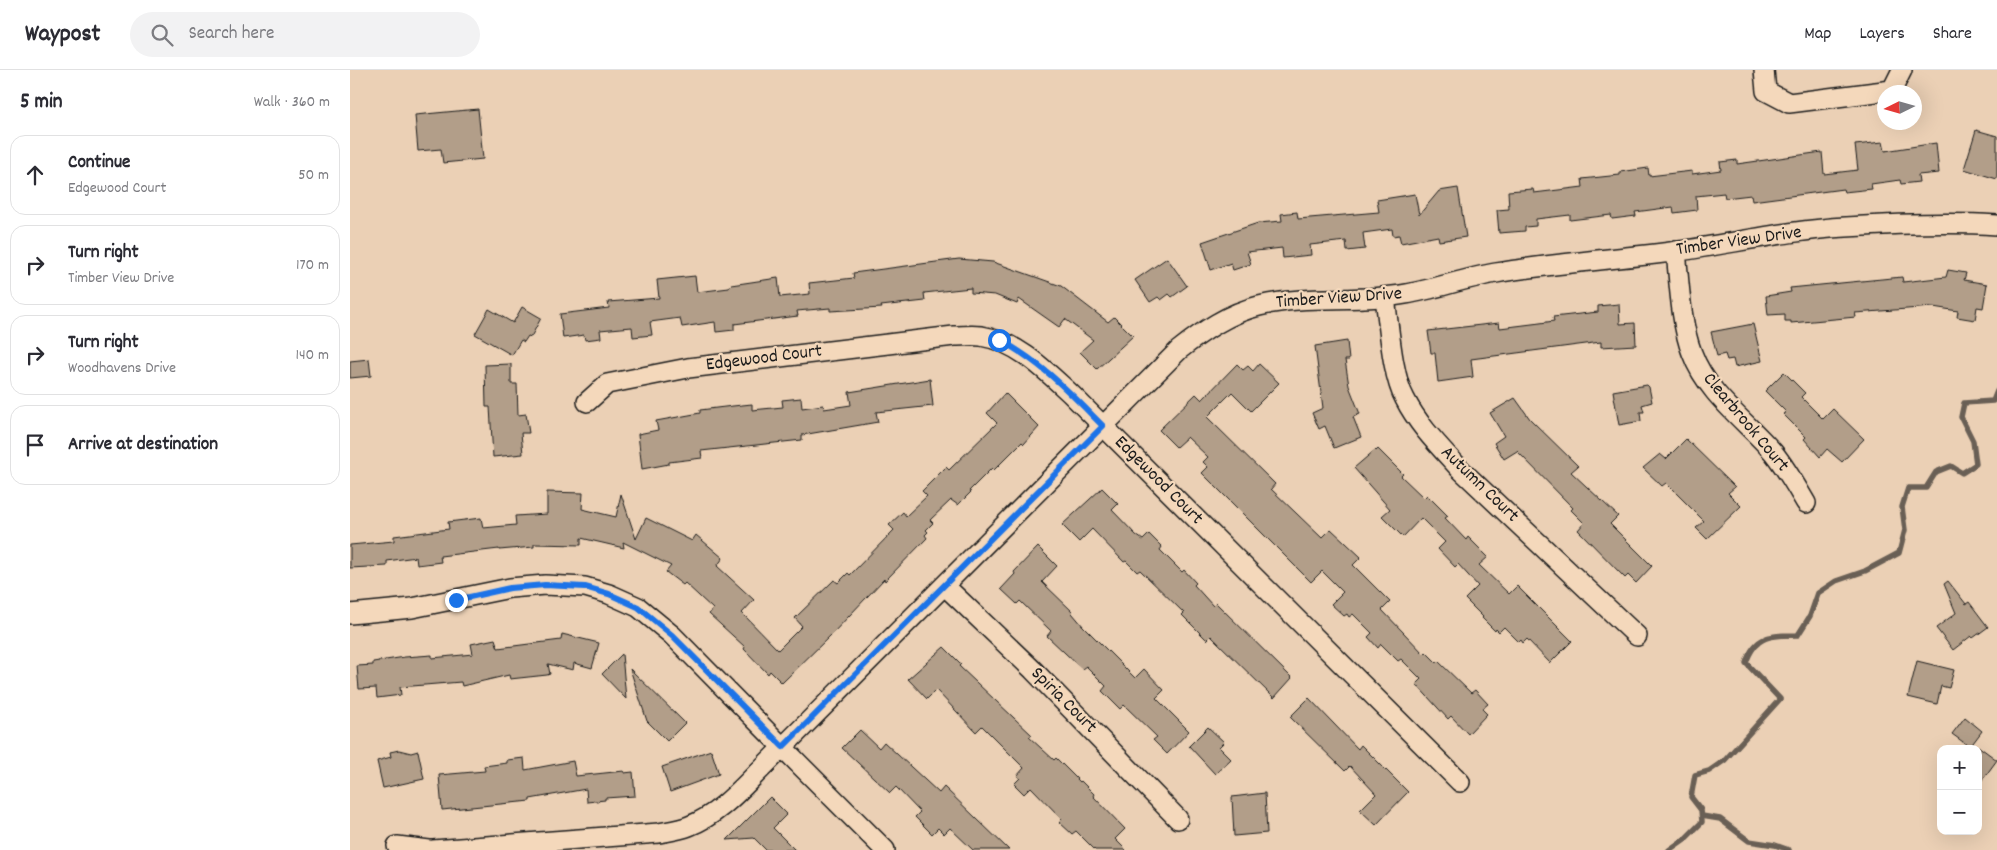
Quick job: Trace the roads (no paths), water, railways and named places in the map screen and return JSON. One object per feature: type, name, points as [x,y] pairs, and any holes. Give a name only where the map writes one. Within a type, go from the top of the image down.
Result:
[{"type":"street","points":[[1764,70],[1766,91],[1789,103],[1892,90],[1902,70]]},
{"type":"street","name":"Timber View Drive","points":[[397,846],[431,850],[659,833],[687,827],[710,815],[734,795],[783,747],[1179,350],[1219,322],[1258,306],[1285,301],[1386,298],[1430,290],[1462,280],[1496,273],[1676,251],[1789,233],[1845,227],[1966,224],[1997,226]]},
{"type":"street","name":"Clearbrook Court","points":[[1676,251],[1687,334],[1691,352],[1700,370],[1721,400],[1773,453],[1790,476],[1806,503]]},
{"type":"street","name":"Autumn Court","points":[[1386,298],[1399,384],[1411,410],[1433,439],[1459,468],[1637,636]]},
{"type":"street","name":"Edgewood Court","points":[[587,402],[607,384],[688,368],[928,339],[980,336],[999,340],[1040,365],[1460,782]]},
{"type":"street","points":[[350,614],[412,608],[510,588],[545,585],[585,587],[609,594],[638,607],[672,635],[886,850]]},
{"type":"street","name":"Spiria Court","points":[[945,586],[1040,677],[1178,820]]},
{"type":"waterway","points":[[1669,850],[1686,838],[1702,822],[1701,810],[1691,797],[1695,775],[1709,771],[1725,760],[1780,699],[1746,663],[1754,647],[1765,638],[1772,636],[1798,635],[1810,616],[1818,593],[1836,581],[1865,571],[1899,553],[1905,530],[1902,507],[1908,488],[1926,488],[1936,472],[1951,466],[1962,473],[1976,464],[1973,441],[1961,417],[1964,403],[1993,401],[1997,391]]},
{"type":"waterway","points":[[1702,816],[1720,819],[1749,841],[1775,845],[1789,850]]}]
